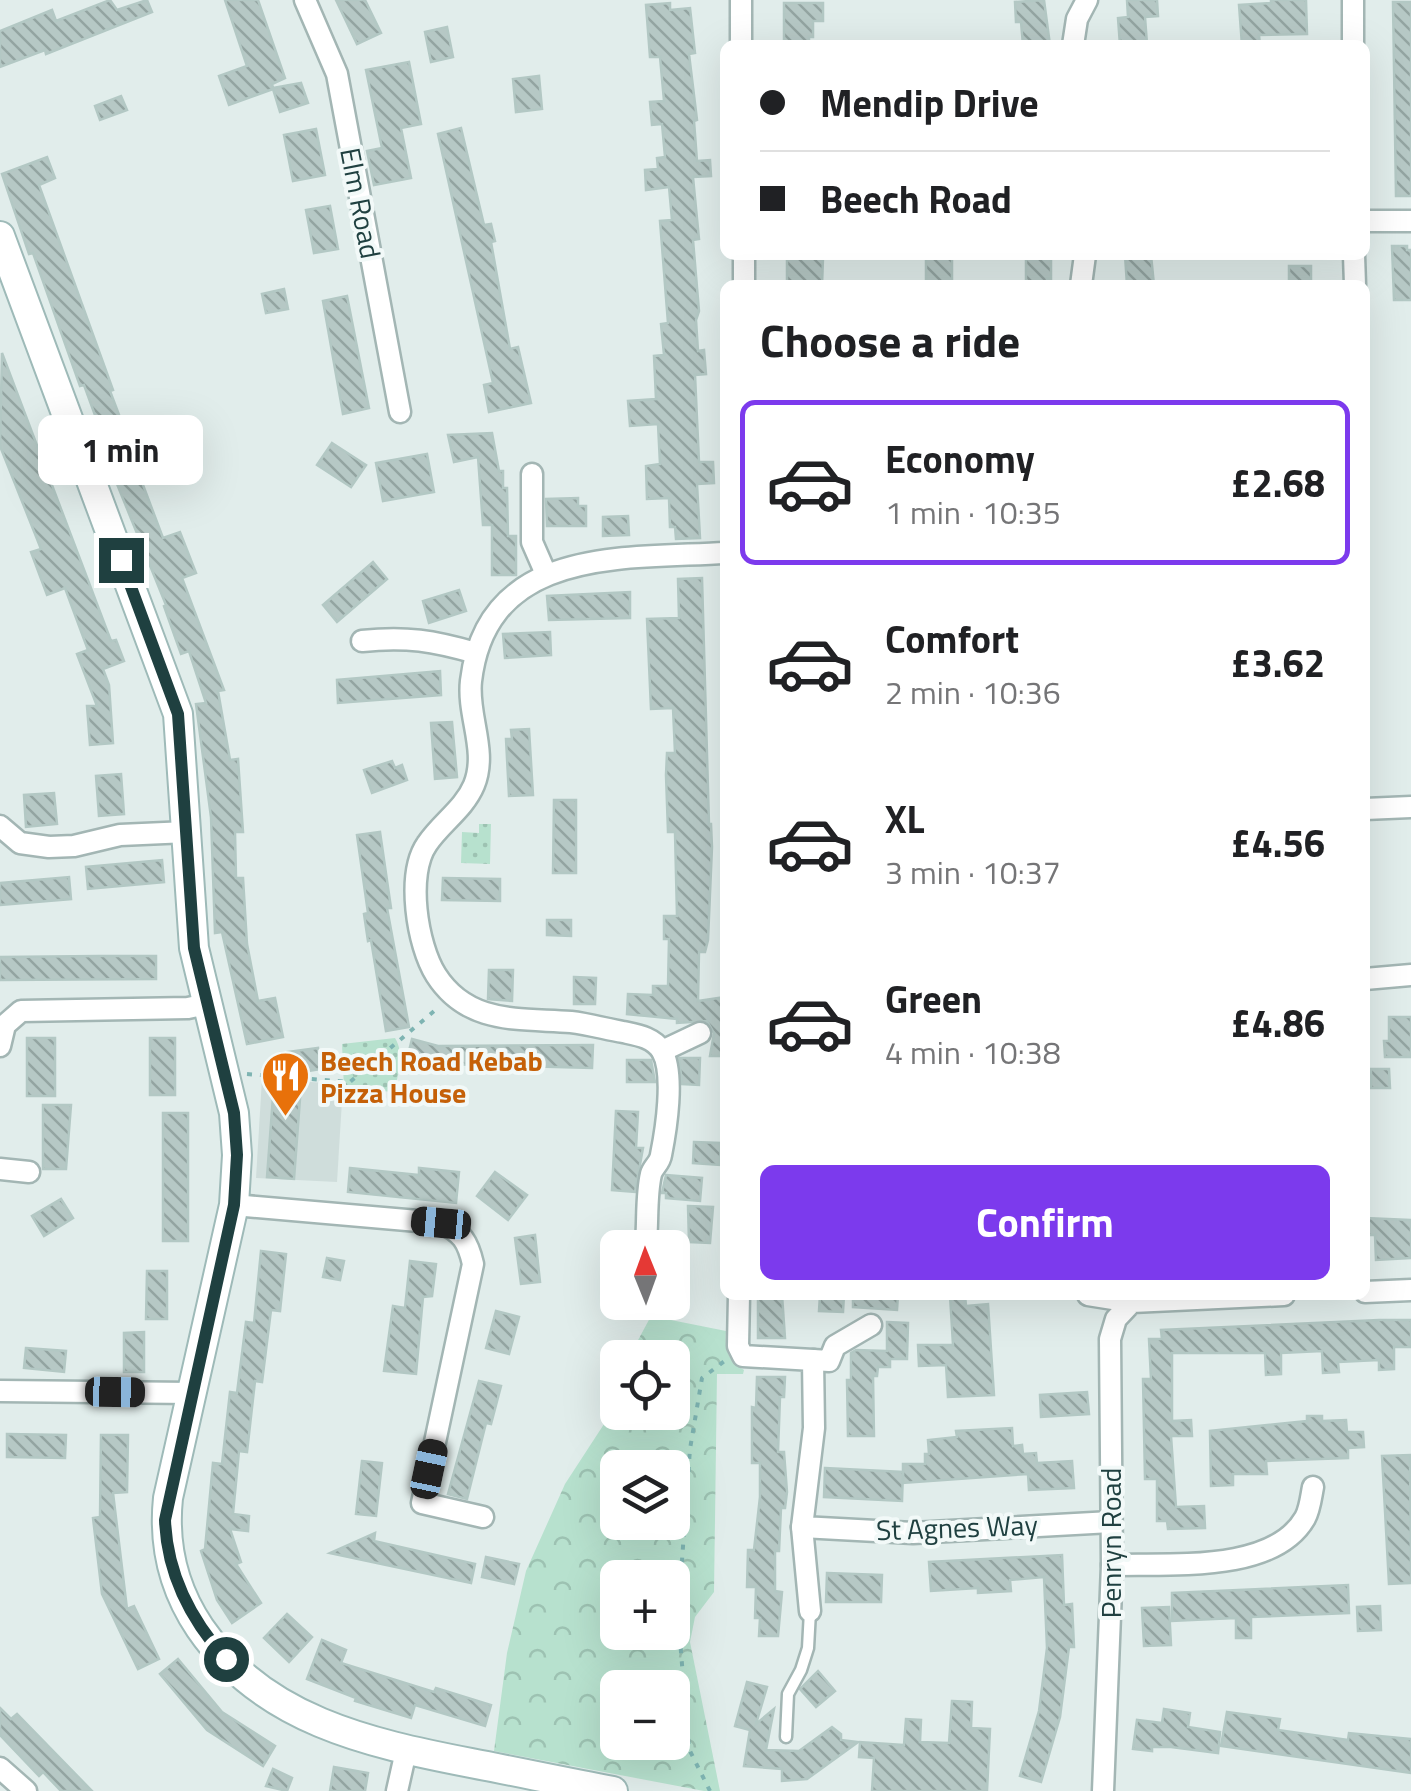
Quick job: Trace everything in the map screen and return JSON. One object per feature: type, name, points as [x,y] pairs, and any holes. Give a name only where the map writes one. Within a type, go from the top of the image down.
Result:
[{"type":"street","name":"Elm Road","points":[[305,0],[337,74],[400,412]]},
{"type":"street","points":[[741,0],[742,40]]},
{"type":"street","points":[[1074,40],[1077,18],[1087,0]]},
{"type":"street","points":[[1352,0],[1353,40]]},
{"type":"street","points":[[1370,221],[1411,222]]},
{"type":"street","points":[[0,236],[171,691],[182,738],[194,948],[234,1113],[234,1205],[165,1520],[168,1555],[194,1619],[226,1659],[267,1697],[324,1725],[406,1751],[613,1791]]},
{"type":"street","points":[[532,474],[532,542],[546,574]]},
{"type":"street","points":[[647,1230],[651,1171],[660,1161],[666,1115],[668,1072],[662,1051],[644,1036],[574,1022],[490,1017],[452,995],[436,975],[421,942],[416,876],[422,851],[466,801],[476,780],[479,756],[471,694],[476,653],[498,613],[526,586],[546,574],[592,561],[720,553]]},
{"type":"street","points":[[362,641],[395,637],[429,640],[476,653]]},
{"type":"street","points":[[1370,810],[1411,806]]},
{"type":"street","points":[[0,826],[10,843],[50,847],[74,846],[120,835],[187,832]]},
{"type":"street","points":[[1370,979],[1411,975]]},
{"type":"street","points":[[0,1046],[5,1024],[21,1010],[188,1008],[207,1004]]},
{"type":"street","points":[[662,1051],[700,1034]]},
{"type":"street","points":[[0,1168],[30,1172]]},
{"type":"street","points":[[234,1205],[441,1223],[458,1230],[469,1246],[473,1264],[422,1503],[483,1517]]},
{"type":"street","points":[[1370,1292],[1411,1290]]},
{"type":"street","points":[[740,1300],[738,1351],[748,1359],[829,1360],[835,1346],[871,1325]]},
{"type":"street","points":[[1119,1300],[1175,1300]]},
{"type":"street","name":"Penryn Road","points":[[1102,1791],[1112,1565],[1110,1338],[1116,1319],[1132,1302]]},
{"type":"street","points":[[810,1611],[802,1527],[814,1428],[813,1360]]},
{"type":"street","points":[[0,1390],[192,1393]]},
{"type":"street","points":[[1112,1565],[1225,1561],[1266,1550],[1288,1537],[1306,1517],[1313,1487]]},
{"type":"street","name":"St Agnes Way","points":[[802,1527],[913,1532],[1111,1522]]},
{"type":"street","points":[[397,1791],[406,1751]]},
{"type":"street","points":[[0,1768],[26,1791]]},
{"type":"lane","points":[[786,1736],[788,1694],[808,1648],[810,1611]]},
{"type":"path","points":[[227,1076],[350,1082],[452,995]]},
{"type":"path","points":[[710,1791],[689,1749],[678,1616],[690,1448],[702,1378],[738,1351]]},
{"type":"shaded area","points":[[262,1079],[343,1084],[337,1182],[256,1178]]},
{"type":"green space","points":[[479,824],[491,824],[490,864],[461,863],[462,832],[479,833]]},
{"type":"green space","points":[[395,1038],[400,1058],[394,1092],[344,1088],[342,1044]]},
{"type":"green space","points":[[649,1320],[671,1320],[726,1331],[728,1354],[744,1370],[743,1374],[717,1374],[714,1592],[695,1617],[690,1642],[720,1791],[494,1751],[507,1653],[526,1571],[565,1484],[600,1430],[690,1430],[690,1340],[638,1340]]},
{"type":"building","points":[[110,0],[117,10],[147,0],[152,12],[46,54],[45,50],[0,67],[0,31],[52,10],[56,21]]},
{"type":"building","points":[[225,0],[258,0],[285,78],[272,84],[273,88],[301,83],[308,103],[280,112],[273,89],[229,105],[219,76],[247,66]]},
{"type":"building","points":[[336,0],[365,0],[381,33],[357,44]]},
{"type":"building","points":[[1044,0],[1049,40],[1023,40],[1015,2]]},
{"type":"building","points":[[1127,0],[1157,0],[1158,16],[1145,17],[1147,40],[1120,40],[1118,18],[1128,17]]},
{"type":"building","points":[[1306,0],[1307,34],[1259,35],[1260,40],[1242,40],[1239,5]]},
{"type":"building","points":[[1393,2],[1411,2],[1411,196],[1396,196]]},
{"type":"building","points":[[670,3],[670,10],[690,8],[695,53],[689,54],[697,120],[697,161],[710,160],[711,176],[693,177],[699,239],[693,240],[698,351],[704,350],[706,374],[695,375],[699,462],[713,462],[714,483],[697,484],[700,538],[676,539],[675,527],[670,527],[669,498],[647,499],[646,466],[660,464],[658,424],[630,426],[628,401],[656,399],[654,356],[664,355],[661,324],[668,323],[660,221],[672,220],[669,187],[646,190],[645,170],[658,169],[657,158],[665,157],[662,124],[652,125],[650,102],[664,101],[660,57],[650,57],[646,5]]},
{"type":"building","points":[[784,3],[823,3],[823,21],[813,21],[813,37],[784,40]]},
{"type":"building","points":[[447,27],[453,57],[431,62],[425,32]]},
{"type":"building","points":[[409,62],[421,124],[401,128],[411,178],[374,185],[367,151],[382,148],[366,70]]},
{"type":"building","points":[[539,76],[542,109],[516,112],[513,79]]},
{"type":"building","points":[[121,96],[127,110],[100,120],[95,106]]},
{"type":"building","points":[[461,128],[484,225],[491,224],[495,241],[491,242],[510,349],[518,347],[531,403],[489,412],[484,385],[493,383],[438,134]]},
{"type":"building","points":[[316,129],[325,175],[293,181],[284,135]]},
{"type":"building","points":[[47,157],[55,178],[39,185],[113,390],[110,391],[128,445],[163,538],[180,532],[196,573],[182,578],[224,690],[218,691],[230,760],[238,759],[243,832],[235,832],[236,878],[243,878],[247,944],[258,1001],[275,998],[283,1037],[247,1044],[222,932],[215,933],[211,817],[196,704],[206,703],[189,651],[181,654],[84,385],[80,386],[2,174]]},
{"type":"building","points":[[330,206],[338,249],[314,253],[306,210]]},
{"type":"building","points":[[1392,246],[1407,246],[1411,250],[1411,300],[1394,300]]},
{"type":"building","points":[[787,260],[823,260],[822,280],[787,280]]},
{"type":"building","points":[[926,260],[952,260],[952,280],[926,280]]},
{"type":"building","points":[[1026,260],[1051,260],[1051,279],[1026,280]]},
{"type":"building","points":[[1125,260],[1152,260],[1154,280],[1127,280]]},
{"type":"building","points":[[1289,266],[1311,266],[1311,280],[1289,280]]},
{"type":"building","points":[[284,289],[288,309],[266,313],[262,294]]},
{"type":"building","points":[[347,296],[369,408],[343,414],[323,301]]},
{"type":"building","points":[[2,353],[111,641],[116,640],[124,661],[103,669],[109,685],[113,743],[90,745],[87,706],[97,706],[77,654],[88,650],[65,588],[47,595],[31,552],[41,549],[0,446]]},
{"type":"building","points":[[492,433],[499,471],[503,471],[503,488],[507,488],[508,536],[516,536],[516,575],[492,575],[492,525],[483,525],[478,457],[454,462],[448,435]]},
{"type":"building","points":[[332,443],[366,465],[351,487],[317,465]]},
{"type":"building","points":[[427,454],[434,492],[383,501],[376,463]]},
{"type":"building","points":[[578,498],[578,506],[586,506],[586,526],[547,526],[546,499]]},
{"type":"building","points":[[628,516],[629,535],[603,536],[603,517]]},
{"type":"building","points":[[373,562],[387,579],[337,622],[323,605]]},
{"type":"building","points":[[702,578],[712,847],[708,940],[705,952],[699,952],[698,1001],[720,998],[720,1056],[710,1056],[714,1033],[707,1021],[677,1023],[677,1019],[627,1014],[628,994],[653,995],[653,986],[668,986],[669,939],[664,939],[664,916],[677,916],[675,832],[668,832],[666,775],[667,753],[675,753],[673,708],[651,709],[647,619],[679,618],[678,579]]},
{"type":"building","points":[[459,590],[466,611],[429,623],[423,601]]},
{"type":"building","points":[[630,592],[630,618],[549,620],[547,596]]},
{"type":"building","points":[[550,632],[551,655],[505,658],[503,634]]},
{"type":"building","points":[[440,671],[441,695],[338,703],[337,680]]},
{"type":"building","points":[[452,722],[457,777],[435,779],[431,723]]},
{"type":"building","points":[[529,729],[533,795],[509,796],[506,739],[512,739],[511,730]]},
{"type":"building","points":[[392,761],[395,768],[402,765],[407,780],[372,793],[364,770]]},
{"type":"building","points":[[121,774],[124,814],[99,816],[96,776]]},
{"type":"building","points":[[54,793],[57,824],[26,827],[24,795]]},
{"type":"building","points":[[554,800],[576,800],[576,873],[553,873]]},
{"type":"building","points":[[380,832],[391,908],[387,908],[409,1027],[386,1031],[364,914],[368,913],[357,835]]},
{"type":"building","points":[[162,860],[164,882],[88,889],[86,867]]},
{"type":"building","points":[[69,877],[71,899],[0,905],[0,883]]},
{"type":"building","points":[[443,878],[500,879],[500,901],[442,900]]},
{"type":"building","points":[[547,920],[571,920],[571,936],[547,935]]},
{"type":"building","points":[[156,956],[156,979],[0,980],[0,957]]},
{"type":"building","points":[[489,970],[513,970],[512,1001],[488,999]]},
{"type":"building","points":[[574,977],[596,978],[595,1004],[574,1004]]},
{"type":"building","points":[[1389,1017],[1411,1017],[1411,1057],[1385,1057]]},
{"type":"building","points":[[27,1038],[55,1038],[55,1096],[27,1096]]},
{"type":"building","points":[[150,1038],[175,1038],[175,1095],[150,1095]]},
{"type":"building","points":[[412,1039],[438,1046],[593,1045],[592,1068],[406,1063]]},
{"type":"building","points":[[318,1048],[321,1069],[302,1072],[294,1179],[267,1177],[274,1083],[284,1084],[280,1053]]},
{"type":"building","points":[[679,1058],[700,1058],[699,1085],[682,1084]]},
{"type":"building","points":[[627,1060],[651,1060],[655,1082],[627,1082]]},
{"type":"building","points":[[1371,1069],[1389,1069],[1390,1088],[1371,1088]]},
{"type":"building","points":[[43,1105],[71,1105],[66,1169],[43,1169]]},
{"type":"building","points":[[616,1111],[638,1112],[636,1148],[643,1148],[635,1192],[612,1190]]},
{"type":"building","points":[[163,1113],[188,1113],[188,1241],[163,1241]]},
{"type":"building","points":[[694,1142],[720,1143],[720,1165],[693,1163]]},
{"type":"building","points":[[350,1168],[419,1175],[419,1168],[459,1172],[456,1203],[348,1192]]},
{"type":"building","points":[[495,1172],[527,1195],[508,1220],[477,1196]]},
{"type":"building","points":[[666,1175],[702,1178],[700,1201],[666,1198],[666,1193],[662,1193]]},
{"type":"building","points":[[61,1199],[73,1218],[44,1236],[32,1216]]},
{"type":"building","points":[[688,1206],[713,1207],[710,1243],[690,1242]]},
{"type":"building","points":[[1370,1218],[1411,1220],[1411,1258],[1376,1260],[1375,1235],[1370,1235]]},
{"type":"building","points":[[535,1235],[540,1282],[521,1284],[515,1238]]},
{"type":"building","points":[[261,1251],[286,1254],[280,1311],[271,1310],[262,1382],[255,1381],[247,1452],[239,1451],[233,1514],[249,1516],[248,1531],[230,1529],[241,1562],[236,1564],[261,1603],[232,1623],[217,1600],[201,1551],[205,1549],[213,1463],[222,1464],[230,1392],[237,1393],[246,1322],[254,1323]]},
{"type":"building","points":[[327,1258],[344,1261],[340,1280],[323,1277]]},
{"type":"building","points":[[410,1261],[436,1264],[432,1296],[423,1297],[416,1374],[384,1371],[393,1306],[405,1308]]},
{"type":"building","points":[[147,1271],[167,1271],[167,1319],[146,1319]]},
{"type":"building","points":[[758,1300],[782,1300],[785,1338],[758,1338]]},
{"type":"building","points":[[820,1300],[844,1300],[843,1312],[819,1311]]},
{"type":"building","points":[[853,1300],[898,1300],[897,1310],[853,1307]]},
{"type":"building","points":[[950,1300],[965,1300],[966,1306],[988,1304],[994,1395],[948,1397],[946,1365],[919,1366],[918,1345],[953,1345]]},
{"type":"building","points":[[496,1311],[519,1317],[509,1354],[486,1348]]},
{"type":"building","points":[[1411,1320],[1411,1347],[1394,1347],[1394,1369],[1379,1370],[1379,1360],[1338,1362],[1339,1372],[1323,1373],[1322,1351],[1281,1353],[1281,1374],[1266,1375],[1265,1353],[1172,1353],[1172,1421],[1191,1420],[1192,1436],[1171,1436],[1176,1507],[1204,1506],[1205,1528],[1168,1529],[1167,1521],[1157,1521],[1157,1479],[1145,1479],[1143,1379],[1151,1379],[1149,1339],[1162,1339],[1161,1330]]},
{"type":"building","points":[[887,1322],[908,1323],[907,1359],[890,1359],[890,1367],[878,1367],[877,1376],[873,1376],[874,1436],[848,1436],[847,1380],[851,1380],[851,1353],[887,1351]]},
{"type":"building","points":[[144,1332],[144,1372],[124,1372],[124,1333]]},
{"type":"building","points":[[26,1348],[66,1351],[64,1372],[24,1368]]},
{"type":"building","points":[[757,1377],[785,1377],[784,1397],[780,1397],[778,1452],[784,1452],[787,1492],[785,1508],[781,1508],[779,1551],[775,1551],[775,1591],[782,1592],[778,1636],[759,1636],[756,1587],[747,1587],[748,1550],[754,1550],[760,1497],[760,1463],[752,1463],[752,1407],[756,1408]]},
{"type":"building","points":[[479,1381],[501,1386],[491,1424],[486,1423],[467,1499],[448,1494]]},
{"type":"building","points":[[1087,1392],[1089,1414],[1041,1417],[1040,1395]]},
{"type":"building","points":[[1307,1416],[1322,1416],[1322,1421],[1346,1420],[1347,1432],[1363,1432],[1364,1447],[1348,1448],[1348,1458],[1266,1461],[1267,1474],[1233,1474],[1233,1485],[1211,1486],[1210,1431],[1307,1421]]},
{"type":"building","points":[[1012,1428],[1013,1446],[1022,1445],[1023,1454],[1036,1453],[1037,1463],[1072,1461],[1074,1488],[1029,1490],[1028,1474],[903,1483],[903,1464],[925,1464],[928,1440],[957,1437],[956,1431]]},
{"type":"building","points":[[7,1434],[66,1435],[65,1458],[7,1457]]},
{"type":"building","points":[[101,1435],[128,1435],[127,1492],[113,1493],[127,1609],[134,1606],[159,1659],[138,1669],[102,1594],[93,1518],[100,1517]]},
{"type":"building","points":[[1410,1455],[1411,1583],[1389,1584],[1382,1456]]},
{"type":"building","points":[[362,1461],[382,1463],[376,1516],[356,1514]]},
{"type":"building","points":[[825,1468],[903,1472],[902,1501],[824,1497]]},
{"type":"building","points":[[375,1533],[374,1541],[475,1564],[471,1583],[330,1553]]},
{"type":"building","points":[[1062,1555],[1064,1605],[1072,1604],[1074,1647],[1069,1647],[1060,1717],[1041,1782],[1020,1776],[1039,1711],[1047,1648],[1044,1577],[1010,1580],[1011,1591],[931,1591],[929,1562]]},
{"type":"building","points":[[486,1557],[519,1564],[514,1584],[482,1577]]},
{"type":"building","points":[[827,1573],[882,1575],[881,1602],[826,1602]]},
{"type":"building","points":[[1348,1585],[1349,1613],[1251,1617],[1251,1638],[1236,1638],[1236,1618],[1172,1621],[1172,1593]]},
{"type":"building","points":[[1380,1606],[1381,1630],[1358,1631],[1357,1607]]},
{"type":"building","points":[[1169,1607],[1171,1645],[1144,1646],[1142,1608]]},
{"type":"building","points":[[287,1614],[312,1637],[289,1662],[264,1638]]},
{"type":"building","points":[[322,1640],[346,1650],[341,1663],[491,1705],[485,1726],[415,1705],[411,1718],[355,1701],[356,1698],[307,1679]]},
{"type":"building","points":[[178,1659],[222,1712],[275,1746],[263,1766],[207,1730],[160,1674]]},
{"type":"building","points":[[818,1671],[835,1691],[816,1707],[800,1689]]},
{"type":"building","points":[[747,1682],[767,1687],[756,1724],[774,1709],[766,1750],[799,1751],[832,1727],[841,1734],[841,1740],[858,1742],[807,1779],[782,1781],[782,1769],[744,1766],[750,1730],[735,1726]]},
{"type":"building","points":[[952,1701],[972,1702],[971,1728],[990,1729],[987,1791],[872,1791],[874,1758],[859,1757],[860,1742],[904,1745],[906,1719],[921,1720],[920,1742],[949,1743]]},
{"type":"building","points":[[0,1708],[11,1719],[17,1714],[92,1791],[61,1791],[43,1772],[39,1776],[0,1735]]},
{"type":"building","points":[[1164,1709],[1190,1713],[1188,1727],[1220,1732],[1218,1753],[1171,1747],[1133,1749],[1137,1720],[1162,1723]]},
{"type":"building","points":[[1227,1712],[1280,1719],[1278,1730],[1348,1740],[1349,1733],[1411,1739],[1411,1773],[1221,1746]]},
{"type":"building","points":[[334,1767],[368,1773],[365,1791],[330,1791]]},
{"type":"building","points":[[273,1769],[292,1778],[287,1791],[266,1786]]},
{"type":"place","name":"Beech Road Kebab Pizza House","points":[[285,1118]]},
{"type":"route","points":[[121,560],[178,714],[194,948],[234,1113],[234,1205],[165,1520],[168,1555],[180,1590],[194,1619],[226,1659]]}]
